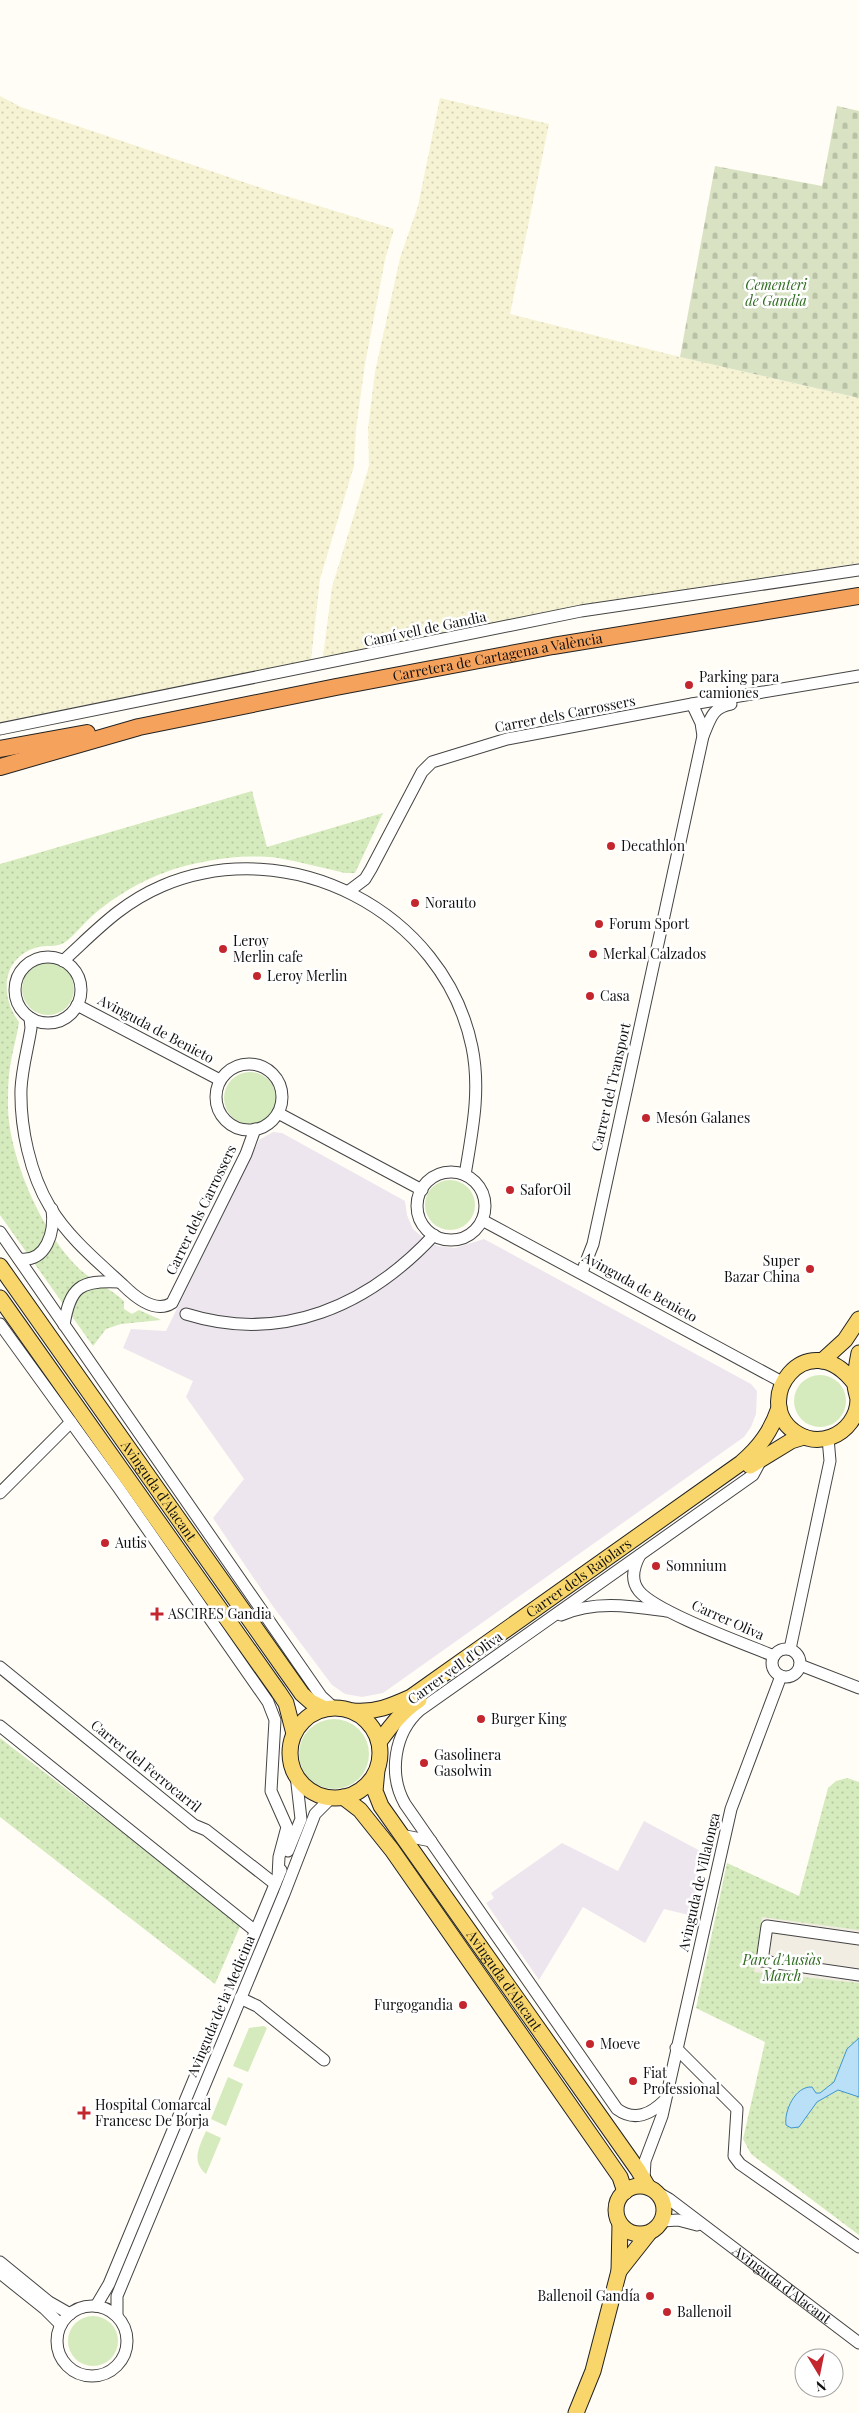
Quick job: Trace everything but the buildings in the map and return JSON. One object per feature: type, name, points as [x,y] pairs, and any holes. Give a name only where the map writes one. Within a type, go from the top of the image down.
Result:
[{"type":"highway","name":"Carretera de Cartagena a València","points":[[139,727],[553,646],[859,596]]},
{"type":"highway","points":[[0,767],[139,727]]},
{"type":"highway","points":[[0,749],[103,730],[139,727]]},
{"type":"highway","points":[[0,759],[108,736]]},
{"type":"main road","name":"Avinguda d'Alacant","points":[[0,1266],[302,1694],[311,1702],[329,1708]]},
{"type":"main road","name":"Avinguda d'Alacant","points":[[0,1298],[278,1691],[286,1703],[294,1734]]},
{"type":"main road","points":[[822,1361],[845,1340],[859,1319]]},
{"type":"main road","points":[[855,1384],[838,1366],[822,1361],[804,1363],[793,1369],[782,1382],[779,1391],[779,1408],[788,1426],[804,1437],[828,1438],[846,1428],[853,1419],[858,1406],[855,1384],[859,1354]]},
{"type":"main road","name":"Carrer dels Rajolars","points":[[353,1711],[368,1712],[385,1709],[411,1697],[741,1464],[756,1451],[767,1436],[779,1408]]},
{"type":"main road","name":"Carrer dels Rajolars","points":[[380,1742],[408,1707],[762,1457],[790,1441],[804,1437]]},
{"type":"main road","points":[[329,1708],[353,1711],[365,1718],[374,1729],[380,1742],[377,1770],[363,1788],[338,1797],[311,1791],[296,1775],[290,1755],[294,1734],[312,1714],[329,1708]]},
{"type":"main road","name":"Avinguda d'Alacant","points":[[377,1770],[375,1791],[381,1806],[649,2186]]},
{"type":"main road","name":"Avinguda d'Alacant","points":[[338,1797],[360,1810],[392,1850],[620,2177],[625,2192]]},
{"type":"main road","points":[[576,2413],[593,2371],[619,2271],[620,2224],[616,2211],[620,2197],[625,2192],[640,2186],[649,2186],[663,2201],[665,2208],[662,2221],[649,2233],[619,2271]]},
{"type":"main road","points":[[620,2224],[630,2233],[649,2233]]},
{"type":"street","name":"Camí vell de Gandia","points":[[0,730],[581,611],[859,570]]},
{"type":"street","name":"Carrer dels Carrossers","points":[[349,891],[365,879],[422,772],[432,762],[507,739],[692,704],[859,676]]},
{"type":"street","points":[[703,736],[712,713],[718,707],[859,682]]},
{"type":"street","name":"Carrer del Transport","points":[[582,1272],[593,1244],[703,736],[701,723],[692,704]]},
{"type":"street","points":[[63,961],[116,912],[160,887],[187,878],[225,870],[269,869],[320,880],[349,891],[386,914],[425,951],[444,978],[461,1013],[472,1046],[477,1092],[466,1175]]},
{"type":"street","points":[[54,958],[63,961],[71,967],[80,985],[77,1005],[63,1019],[54,1022],[43,1023],[30,1018],[19,1007],[16,999],[16,980],[20,971],[27,964],[38,959],[54,958]]},
{"type":"street","name":"Avinguda de Benieto","points":[[77,1005],[220,1080]]},
{"type":"street","points":[[30,1018],[31,1028],[21,1089],[24,1128],[35,1171],[52,1209],[73,1237],[119,1282]]},
{"type":"street","points":[[243,1064],[263,1067],[277,1080],[281,1088],[281,1105],[278,1112],[272,1120],[255,1130],[241,1129],[225,1120],[219,1112],[216,1090],[220,1080],[226,1073],[243,1064]]},
{"type":"street","points":[[278,1112],[422,1190]]},
{"type":"street","name":"Carrer dels Carrossers","points":[[119,1282],[133,1294],[157,1308],[164,1308],[172,1303],[246,1154],[255,1130]]},
{"type":"street","points":[[456,1172],[466,1175],[479,1186],[483,1194],[485,1211],[482,1220],[476,1229],[467,1236],[456,1239],[444,1239],[434,1235],[420,1220],[418,1204],[422,1190],[436,1176],[456,1172]]},
{"type":"street","points":[[20,1259],[32,1259],[45,1249],[54,1222],[52,1209]]},
{"type":"street","name":"Avinguda de Benieto","points":[[482,1220],[582,1272],[782,1382]]},
{"type":"street","name":"Avinguda d'Alacant","points":[[0,1232],[329,1708]]},
{"type":"street","points":[[186,1314],[215,1322],[249,1325],[285,1322],[314,1315],[347,1303],[379,1285],[409,1260],[434,1235]]},
{"type":"street","points":[[64,1325],[67,1304],[78,1289],[99,1282],[119,1282]]},
{"type":"street","points":[[0,1324],[71,1422],[0,1493]]},
{"type":"street","name":"Avinguda de la Medicina","points":[[71,1422],[263,1694],[275,1720],[270,1791],[287,1827],[279,1857],[276,1881]]},
{"type":"street","points":[[790,1649],[829,1470],[831,1455],[828,1438]]},
{"type":"street","name":"Carrer vell d'Oliva","points":[[666,2100],[649,2113],[628,2116],[617,2109],[405,1804],[396,1781],[397,1751],[404,1728],[420,1710],[753,1476],[762,1457]]},
{"type":"street","name":"Carrer Oliva","points":[[641,1554],[633,1571],[638,1590],[670,1612],[774,1656]]},
{"type":"street","name":"Carrer Oliva","points":[[540,1624],[568,1612],[587,1607],[626,1606],[670,1612]]},
{"type":"street","points":[[781,1649],[790,1649],[797,1653],[800,1665],[795,1674],[781,1676],[773,1667],[774,1656],[781,1649]]},
{"type":"street","points":[[800,1665],[859,1688]]},
{"type":"street","name":"Carrer del Ferrocarril","points":[[0,1667],[194,1826],[206,1830],[276,1881]]},
{"type":"street","name":"Avinguda de Villalonga","points":[[649,2186],[645,2161],[659,2125],[666,2100],[676,2048],[731,1809],[781,1676]]},
{"type":"street","points":[[0,1726],[254,1930]]},
{"type":"street","name":"Avinguda de la Medicina","points":[[96,2306],[109,2284],[301,1819],[296,1775]]},
{"type":"street","name":"Avinguda de la Medicina","points":[[117,2316],[118,2296],[284,1894],[315,1814],[338,1797]]},
{"type":"street","points":[[401,1835],[431,1841]]},
{"type":"street","points":[[859,1939],[767,1926],[762,1961],[859,1975]]},
{"type":"street","points":[[240,1998],[257,2006],[324,2060]]},
{"type":"street","points":[[676,2048],[737,2109],[734,2156],[740,2164],[859,2246]]},
{"type":"street","name":"Carrer vell d'Oliva","points":[[598,2083],[610,2130]]},
{"type":"street","name":"Avinguda d'Alacant","points":[[649,2186],[669,2199],[859,2343]]},
{"type":"street","name":"Avinguda d'Alacant","points":[[662,2221],[678,2220],[704,2227]]},
{"type":"street","points":[[0,2262],[50,2302],[70,2314]]},
{"type":"street","points":[[0,2273],[45,2308],[61,2326]]},
{"type":"street","points":[[96,2306],[107,2309],[117,2316],[126,2331],[127,2347],[115,2369],[99,2376],[79,2374],[64,2362],[57,2344],[61,2326],[70,2314],[78,2309],[96,2306]]},
{"type":"shaded area","points":[[0,96],[21,107],[273,192],[394,229],[385,260],[365,364],[356,429],[354,466],[320,579],[311,660],[0,722]]},
{"type":"shaded area","points":[[440,98],[549,124],[510,314],[680,357],[859,398],[859,563],[583,605],[323,657],[332,587],[369,466],[368,428],[375,372],[400,258],[418,206]]},
{"type":"shaded area","points":[[273,1132],[282,1133],[405,1201],[407,1215],[413,1229],[428,1242],[438,1246],[455,1248],[484,1239],[751,1384],[757,1391],[756,1414],[751,1427],[744,1437],[383,1693],[362,1697],[345,1694],[332,1685],[272,1605],[213,1518],[244,1479],[186,1397],[193,1381],[123,1348],[131,1329],[166,1331],[259,1140]]},
{"type":"shaded area","points":[[644,1821],[706,1854],[693,1916],[664,1909],[645,1943],[583,1907],[539,1980],[486,1903],[494,1898],[491,1893],[562,1843],[618,1871]]},
{"type":"shaded area","points":[[762,1917],[859,1930],[859,1983],[754,1972]]},
{"type":"green space","name":"Cementeri de Gandia","points":[[837,106],[859,111],[859,398],[680,357],[715,166],[822,186]]},
{"type":"green space","points":[[252,791],[267,847],[383,813],[355,873],[345,873],[278,858],[260,857],[221,859],[188,865],[158,875],[117,897],[92,916],[64,943],[35,948],[24,953],[15,961],[7,980],[9,1001],[19,1022],[9,1076],[8,1105],[10,1126],[21,1172],[31,1195],[55,1239],[83,1272],[124,1301],[124,1309],[132,1314],[139,1310],[161,1320],[121,1324],[106,1329],[93,1346],[0,1215],[0,864]]},
{"type":"green space","points":[[43,963],[53,963],[62,967],[70,975],[74,989],[70,1003],[62,1011],[53,1015],[43,1015],[34,1011],[26,1003],[22,994],[22,984],[26,975],[34,967]]},
{"type":"green space","points":[[250,1072],[260,1074],[268,1080],[274,1088],[276,1098],[274,1108],[268,1116],[260,1122],[250,1124],[240,1122],[232,1116],[226,1108],[224,1098],[226,1088],[232,1080],[240,1074]]},
{"type":"green space","points":[[445,1180],[455,1180],[468,1187],[475,1200],[475,1210],[468,1223],[455,1230],[445,1230],[436,1226],[429,1219],[425,1210],[425,1200],[429,1191],[436,1184]]},
{"type":"green space","points":[[815,1375],[825,1375],[839,1382],[846,1396],[846,1406],[839,1420],[825,1427],[815,1427],[805,1423],[798,1416],[794,1406],[794,1396],[798,1386],[805,1379]]},
{"type":"green space","points":[[341,1719],[354,1725],[363,1734],[367,1740],[369,1754],[367,1768],[359,1779],[348,1787],[327,1789],[320,1787],[309,1779],[301,1768],[299,1747],[301,1740],[309,1729],[320,1721]]},
{"type":"green space","points":[[0,1738],[241,1924],[215,1984],[0,1817]]},
{"type":"green space","name":"Parc d'Ausiàs March","points":[[847,1778],[859,1782],[859,2235],[751,2154],[743,2139],[765,2042],[696,2008],[727,1863],[799,1896],[828,1788],[836,1781]]},
{"type":"green space","points":[[264,2026],[267,2028],[248,2072],[233,2066],[249,2028]]},
{"type":"green space","points":[[228,2077],[243,2084],[226,2126],[211,2119]]},
{"type":"green space","points":[[206,2131],[221,2138],[206,2174],[199,2164],[198,2154]]},
{"type":"green space","points":[[93,2316],[107,2320],[114,2327],[118,2341],[114,2355],[107,2362],[93,2366],[79,2362],[72,2355],[68,2341],[72,2327],[79,2320]]},
{"type":"water","points":[[859,2038],[859,2097],[838,2090],[817,2102],[799,2127],[791,2128],[786,2125],[789,2107],[796,2095],[806,2088],[812,2087],[816,2093],[820,2093],[834,2082],[847,2049]]},
{"type":"place","name":"Parking para camiones","points":[[689,685]]},
{"type":"place","name":"Decathlon","points":[[611,846]]},
{"type":"place","name":"Norauto","points":[[415,903]]},
{"type":"place","name":"Forum Sport","points":[[599,924]]},
{"type":"place","name":"Leroy Merlin cafe","points":[[223,949]]},
{"type":"place","name":"Merkal Calzados","points":[[593,954]]},
{"type":"place","name":"Leroy Merlin","points":[[257,976]]},
{"type":"place","name":"Casa","points":[[590,996]]},
{"type":"place","name":"Mesón Galanes","points":[[646,1118]]},
{"type":"place","name":"SaforOil","points":[[510,1190]]},
{"type":"place","name":"Super Bazar China","points":[[810,1269]]},
{"type":"place","name":"Autis","points":[[105,1543]]},
{"type":"place","name":"Somnium","points":[[656,1566]]},
{"type":"place","name":"ASCIRES Gandia","points":[[157,1614]]},
{"type":"place","name":"Burger King","points":[[481,1719]]},
{"type":"place","name":"Gasolinera Gasolwin","points":[[424,1763]]},
{"type":"place","name":"Furgogandia","points":[[463,2005]]},
{"type":"place","name":"Moeve","points":[[590,2044]]},
{"type":"place","name":"Fiat Professional","points":[[633,2081]]},
{"type":"place","name":"Hospital Comarcal Francesc De Borja","points":[[84,2113]]},
{"type":"place","name":"Ballenoil Gandía","points":[[650,2296]]},
{"type":"place","name":"Ballenoil","points":[[667,2312]]}]
